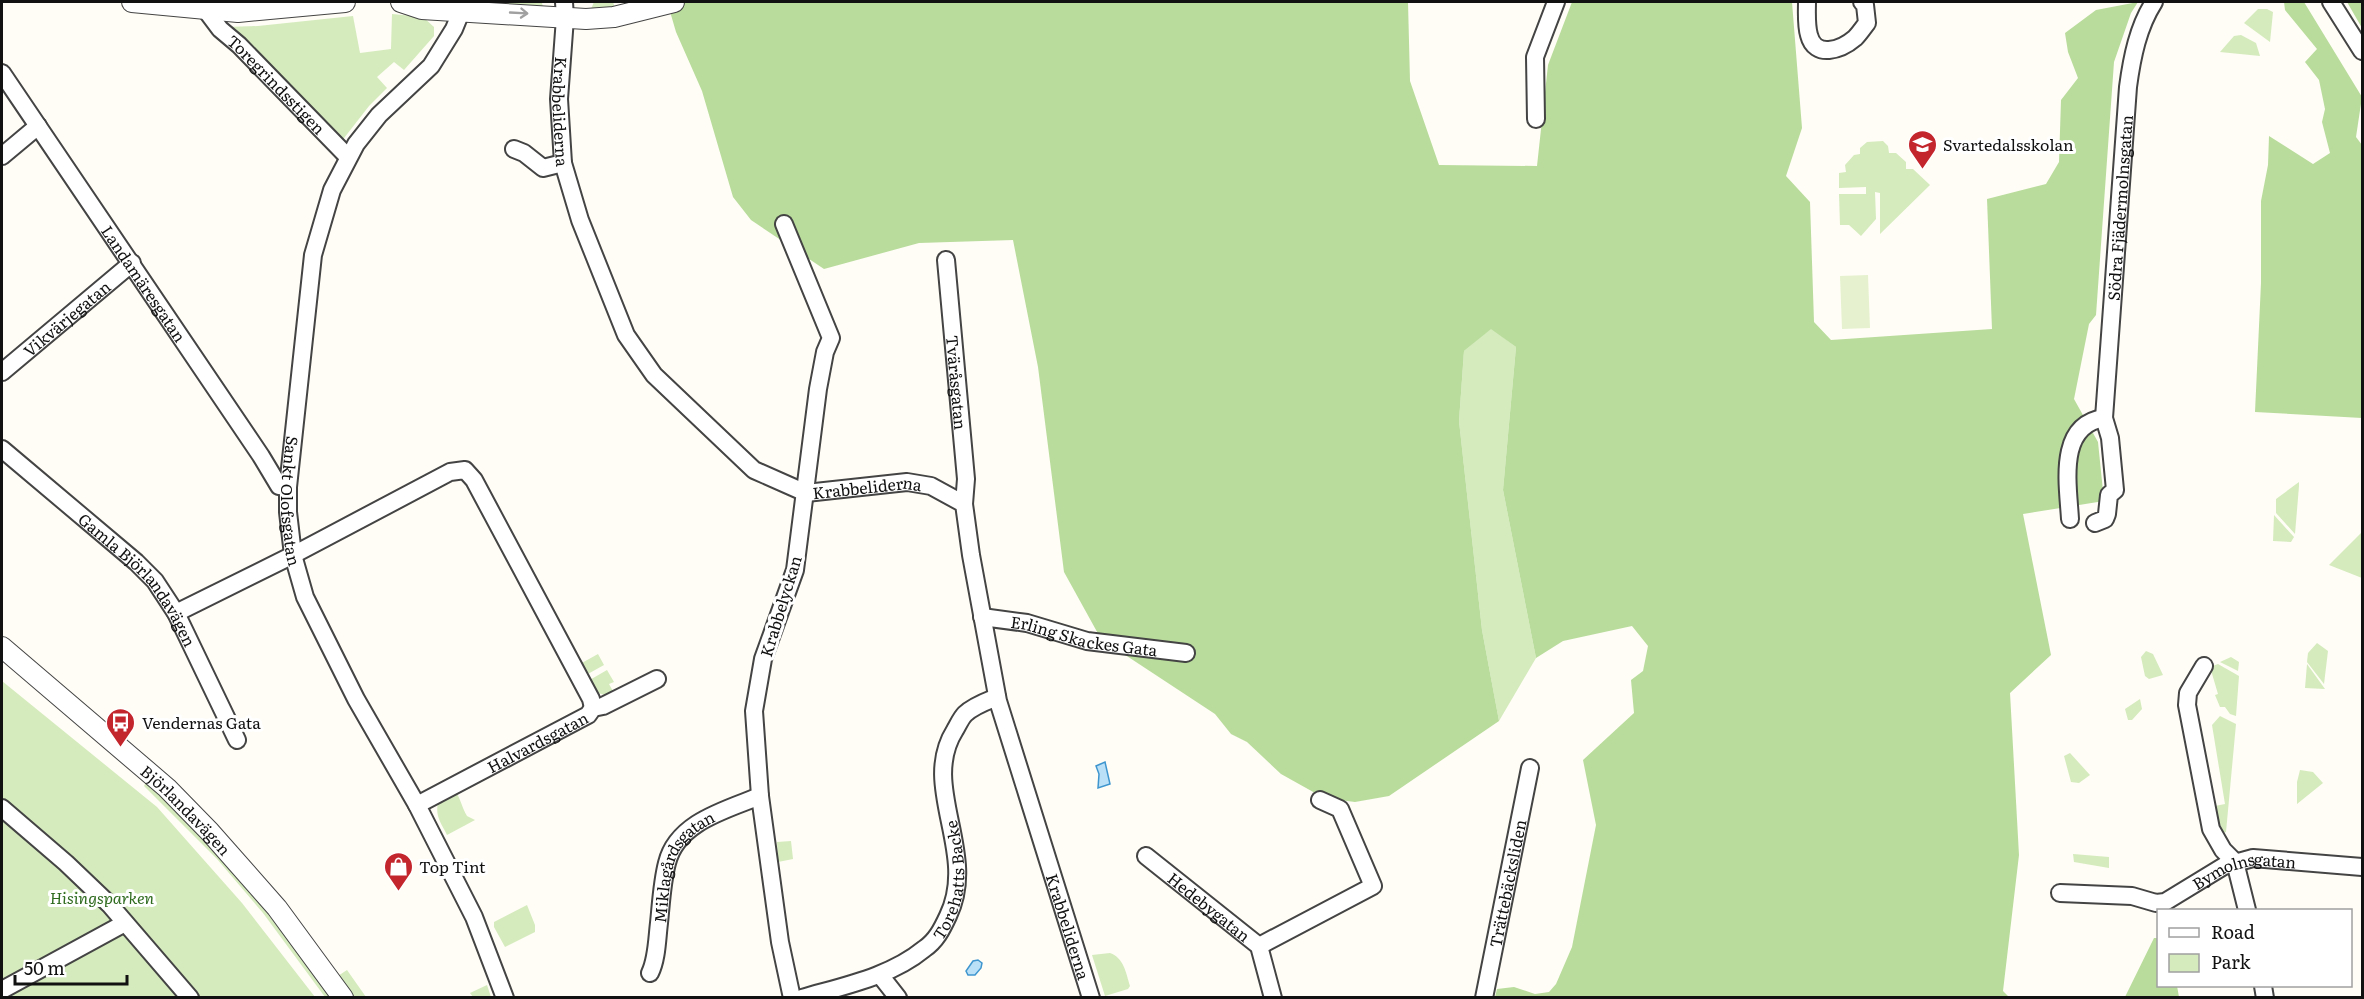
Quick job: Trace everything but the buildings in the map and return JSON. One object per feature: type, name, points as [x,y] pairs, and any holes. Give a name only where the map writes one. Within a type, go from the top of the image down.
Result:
[{"type":"street","points":[[132,2],[205,9],[262,10],[345,2]]},
{"type":"street","points":[[401,2],[422,9],[463,6],[565,10],[614,16],[674,2]]},
{"type":"street","points":[[1536,119],[1535,57],[1556,2]]},
{"type":"street","points":[[1807,2],[1808,34],[1814,45],[1823,51],[1835,50],[1855,38],[1867,23],[1865,5],[1862,2]]},
{"type":"street","name":"Södra Fjädermolnsgatan","points":[[2096,523],[2105,519],[2108,514],[2109,495],[2115,490],[2110,438],[2104,418],[2128,87],[2137,40],[2146,14],[2154,2]]},
{"type":"street","points":[[2331,2],[2362,51]]},
{"type":"street","name":"Sankt Olofsgatan","points":[[463,6],[454,29],[431,66],[379,115],[348,157],[332,190],[313,255],[288,487],[293,555],[305,597],[356,699],[417,805],[474,917],[506,998]]},
{"type":"street","name":"Toregrindsstigen","points":[[205,9],[220,29],[239,45],[348,157]]},
{"type":"street","name":"Krabbeliderna","points":[[565,10],[559,99],[563,163],[580,220],[626,335],[654,375],[754,470],[806,492],[907,482],[931,486],[964,504],[997,697],[1091,998]]},
{"type":"street","name":"Landamäresgatan","points":[[2,73],[132,263],[279,486],[288,487]]},
{"type":"street","points":[[2,156],[38,126]]},
{"type":"street","points":[[514,148],[543,168],[563,163]]},
{"type":"street","name":"Krabbelyckan","points":[[783,224],[831,338],[825,352],[818,389],[795,570],[763,659],[754,711],[760,796],[780,942],[792,998]]},
{"type":"street","name":"Tväråsgatan","points":[[946,260],[966,479],[964,504]]},
{"type":"street","name":"Vikvärjegatan","points":[[2,372],[132,263]]},
{"type":"street","points":[[2070,519],[2068,481],[2070,445],[2086,425],[2104,418]]},
{"type":"street","name":"Gamla Björlandavägen","points":[[2,449],[156,581],[176,613],[237,740]]},
{"type":"street","points":[[176,613],[293,555],[450,472],[465,470],[474,480],[591,699],[593,708]]},
{"type":"street","name":"Erling Skackes Gata","points":[[982,617],[1027,623],[1087,641],[1186,652]]},
{"type":"street","name":"Björlandavägen","points":[[2,647],[121,747],[174,795],[218,841],[276,908],[343,998]]},
{"type":"street","points":[[2204,666],[2188,693],[2187,705],[2211,829],[2223,850],[2235,862],[2247,909]]},
{"type":"street","name":"Halvardsgatan","points":[[417,805],[588,715],[593,708],[603,706],[657,679]]},
{"type":"street","name":"Torehatts Backe","points":[[802,998],[880,975],[924,950],[937,937],[952,909],[959,865],[944,789],[944,755],[950,738],[965,714],[997,697]]},
{"type":"street","name":"Trättebäcksliden","points":[[1484,998],[1530,768]]},
{"type":"street","name":"Miklagårdsgatan","points":[[650,973],[666,865],[677,841],[685,832],[700,822],[760,796]]},
{"type":"street","points":[[1259,946],[1373,886],[1340,808],[1320,800]]},
{"type":"street","points":[[2,808],[66,863],[110,905],[190,998]]},
{"type":"street","name":"Hedebygatan","points":[[1146,856],[1259,946],[1273,998]]},
{"type":"street","name":"Bymolnsgatan","points":[[2060,893],[2132,896],[2156,903],[2165,902],[2235,862],[2253,858],[2362,867]]},
{"type":"street","points":[[2,990],[125,924]]},
{"type":"street","points":[[880,975],[898,998]]},
{"type":"green space","points":[[502,2],[542,3],[543,7],[502,6]]},
{"type":"green space","points":[[594,2],[613,2],[615,8],[591,9]]},
{"type":"green space","points":[[688,2],[1408,2],[1410,81],[1439,165],[1537,166],[1548,65],[1572,2],[1792,2],[1802,128],[1786,176],[1810,202],[1814,322],[1831,340],[1992,329],[1987,199],[2046,184],[2059,162],[2061,100],[2078,78],[2068,52],[2065,33],[2096,10],[2138,2],[2131,13],[2114,62],[2096,315],[2089,324],[2074,399],[2098,442],[2104,501],[2023,514],[2051,655],[2010,693],[2019,855],[2003,991],[2009,997],[1495,997],[1497,989],[1514,987],[1535,994],[1549,992],[1556,984],[1572,947],[1596,825],[1583,760],[1634,713],[1631,680],[1643,671],[1648,646],[1632,626],[1563,641],[1536,658],[1503,490],[1516,347],[1491,329],[1464,351],[1459,421],[1482,630],[1499,721],[1389,796],[1355,802],[1324,798],[1281,774],[1247,742],[1231,734],[1215,714],[1101,639],[1064,572],[1038,367],[1013,240],[919,243],[824,269],[751,220],[733,197],[702,91],[676,32],[669,8]]},
{"type":"green space","points":[[2284,2],[2304,2],[2362,97],[2356,137],[2362,145],[2362,418],[2255,412],[2261,283],[2261,201],[2268,165],[2269,136],[2313,164],[2330,153],[2322,122],[2325,109],[2319,80],[2305,62],[2317,49],[2285,10]]},
{"type":"green space","points":[[2347,2],[2362,2],[2362,28]]},
{"type":"green space","points":[[2258,9],[2273,12],[2270,42],[2244,23]]},
{"type":"green space","points":[[392,14],[423,17],[434,27],[434,36],[404,70],[394,62],[377,77],[387,88],[369,106],[341,142],[226,27],[353,16],[360,53],[391,49]]},
{"type":"green space","points":[[2241,35],[2256,43],[2260,56],[2220,52],[2234,36]]},
{"type":"green space","points":[[1883,141],[1888,146],[1889,153],[1896,153],[1906,162],[1906,169],[1913,169],[1930,185],[1880,234],[1880,193],[1875,192],[1876,219],[1861,236],[1849,225],[1840,225],[1839,194],[1866,194],[1866,187],[1839,188],[1839,173],[1846,172],[1845,165],[1854,155],[1860,154],[1860,148],[1867,142]]},
{"type":"green space","points":[[1868,275],[1870,328],[1842,329],[1840,276]]},
{"type":"green space","points":[[1491,328],[1516,347],[1503,490],[1536,658],[1499,721],[1482,630],[1459,421],[1464,351]]},
{"type":"green space","points":[[2299,482],[2295,534],[2276,513],[2276,499]]},
{"type":"green space","points":[[2274,515],[2294,537],[2291,542],[2273,541]]},
{"type":"green space","points":[[2362,532],[2362,578],[2329,565]]},
{"type":"green space","points":[[2317,643],[2328,651],[2324,684],[2307,662],[2308,653]]},
{"type":"green space","points":[[2146,651],[2153,654],[2163,675],[2149,679],[2145,676],[2141,657]]},
{"type":"green space","points":[[598,654],[604,665],[586,675],[580,664]]},
{"type":"green space","points":[[2231,657],[2239,662],[2238,671],[2220,662]]},
{"type":"green space","points":[[2218,664],[2239,676],[2236,716],[2230,714],[2225,707],[2220,707],[2215,695],[2218,694],[2210,667]]},
{"type":"green space","points":[[2307,664],[2325,689],[2305,688]]},
{"type":"green space","points":[[607,670],[614,682],[609,684],[614,693],[608,696],[595,692],[588,681]]},
{"type":"green space","name":"Hisingsparken","points":[[2,681],[157,807],[242,903],[315,997],[2,997]]},
{"type":"green space","points":[[2140,699],[2142,709],[2132,720],[2128,720],[2125,709]]},
{"type":"green space","points":[[2220,716],[2236,724],[2226,832],[2220,834],[2215,806],[2225,804],[2212,725]]},
{"type":"green space","points":[[2070,753],[2090,775],[2079,783],[2071,782],[2064,756]]},
{"type":"green space","points":[[2300,770],[2313,772],[2323,783],[2297,804],[2297,782]]},
{"type":"green space","points":[[146,782],[221,857],[331,997],[325,997],[263,913],[217,859],[144,786]]},
{"type":"green space","points":[[456,792],[467,816],[475,820],[447,835],[438,816],[438,803]]},
{"type":"green space","points":[[791,841],[793,859],[778,862],[777,842]]},
{"type":"green space","points":[[2073,854],[2109,857],[2109,868],[2074,862]]},
{"type":"green space","points":[[527,905],[535,925],[535,932],[505,947],[494,927],[494,922]]},
{"type":"green space","points":[[2154,938],[2157,938],[2157,987],[2177,987],[2179,997],[2125,997]]},
{"type":"green space","points":[[1110,953],[1121,962],[1130,986],[1128,989],[1105,996],[1092,955]]},
{"type":"green space","points":[[347,970],[366,997],[354,997],[338,976]]},
{"type":"green space","points":[[487,985],[491,997],[473,997],[470,993]]},
{"type":"water","points":[[1105,762],[1110,784],[1098,788],[1099,774],[1096,766]]},
{"type":"water","points":[[978,960],[982,963],[981,968],[975,975],[968,975],[966,971],[973,961]]},
{"type":"place","name":"Svartedalsskolan","points":[[1922,170]]},
{"type":"place","name":"Vendernas Gata","points":[[121,748]]},
{"type":"place","name":"Top Tint","points":[[398,892]]}]
